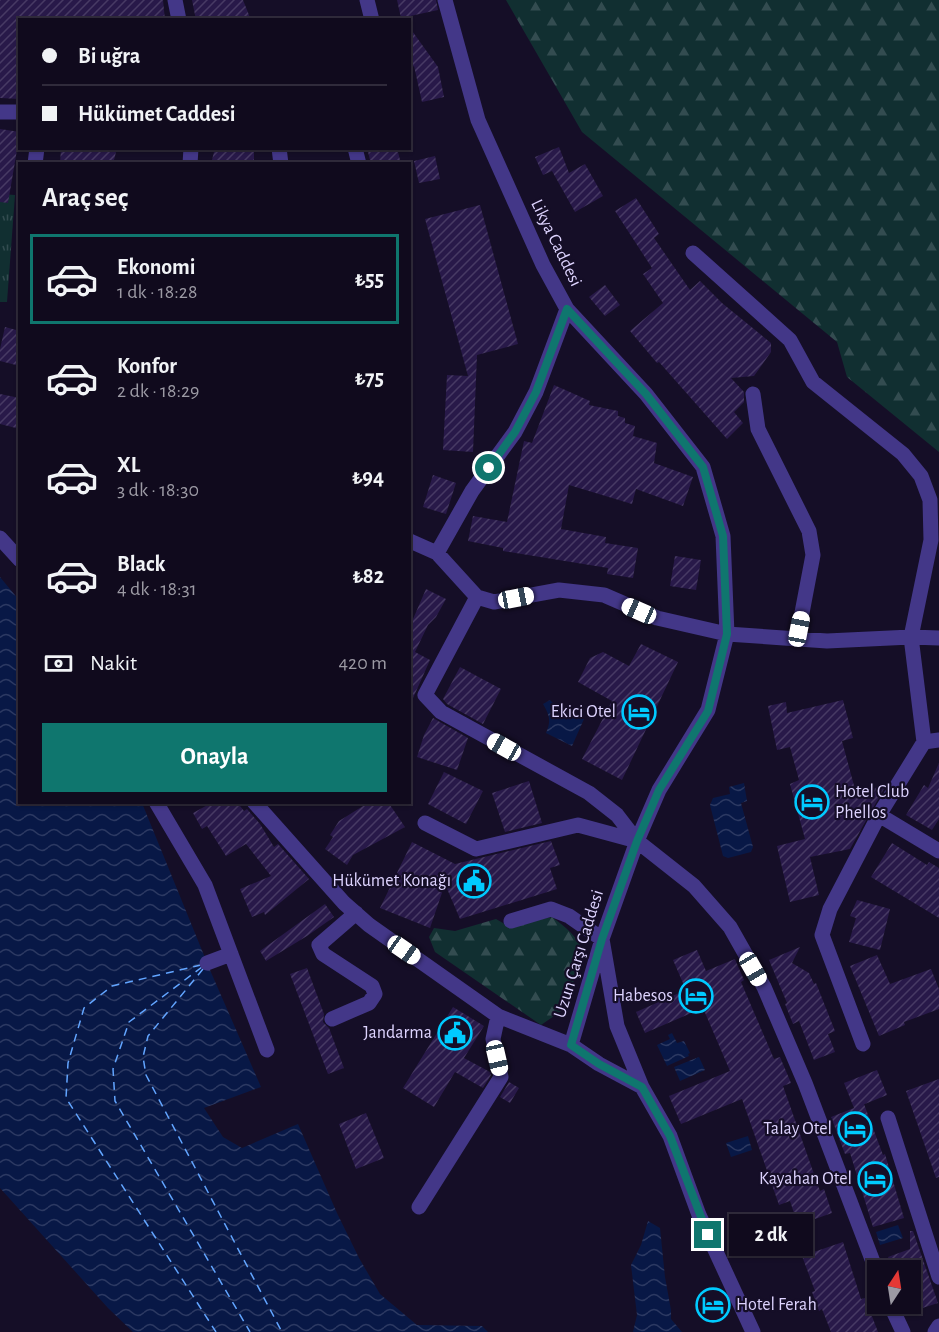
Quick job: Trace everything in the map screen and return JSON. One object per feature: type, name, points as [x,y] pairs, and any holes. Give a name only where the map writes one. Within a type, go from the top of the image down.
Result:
[{"type":"street","points":[[175,0],[179,18]]},
{"type":"street","points":[[367,0],[372,18]]},
{"type":"street","name":"Likya Caddesi","points":[[437,553],[472,491],[515,432],[536,392],[567,309],[543,266],[478,120],[445,0]]},
{"type":"street","points":[[0,112],[18,112]]},
{"type":"street","points":[[693,253],[790,340],[813,382],[903,454],[921,476],[930,500],[931,540],[911,637],[931,741],[879,815],[831,909],[822,935],[863,1044]]},
{"type":"street","name":"Uzun Çarşı Caddesi","points":[[567,309],[646,394],[703,467],[723,536],[727,634],[708,711],[659,790],[637,841],[602,939],[571,1045]]},
{"type":"street","points":[[753,394],[758,429],[809,531],[813,555],[797,639]]},
{"type":"street","points":[[0,538],[18,558]]},
{"type":"street","points":[[411,541],[437,553],[477,597],[494,602],[559,590],[604,595],[657,618],[727,634],[827,641],[939,638]]},
{"type":"street","points":[[477,597],[425,694],[441,712],[588,793],[617,815],[637,841],[694,886],[730,927],[764,987],[807,1088],[872,1260]]},
{"type":"street","points":[[157,804],[205,885],[267,1050]]},
{"type":"street","points":[[261,805],[369,925],[498,1016],[571,1045],[599,1064],[642,1087]]},
{"type":"street","points":[[879,815],[937,844]]},
{"type":"street","points":[[425,823],[476,849],[578,825],[637,841]]},
{"type":"street","points":[[511,921],[551,909],[568,916],[602,939],[617,1026],[642,1087],[670,1136],[699,1215],[753,1332]]},
{"type":"street","points":[[332,1019],[369,1003],[375,994],[372,986],[323,954],[319,945],[356,913]]},
{"type":"street","points":[[207,963],[231,954]]},
{"type":"street","points":[[419,1207],[501,1077],[493,1039],[498,1016]]},
{"type":"street","points":[[888,1118],[939,1277]]},
{"type":"street","points":[[895,1314],[903,1332]]},
{"type":"street","points":[[935,1332],[939,1326]]},
{"type":"green space","points":[[506,0],[939,0],[939,452],[847,377],[837,342],[582,132]]},
{"type":"green space","points":[[0,194],[15,195],[7,302],[0,302]]},
{"type":"green space","points":[[552,917],[575,937],[583,953],[576,965],[570,1005],[541,1025],[435,952],[429,937],[434,928],[455,931],[496,919],[508,926]]},
{"type":"water","points":[[0,577],[18,599],[18,804],[142,804],[210,970],[261,1087],[204,1108],[223,1137],[242,1148],[298,1124],[337,1213],[380,1294],[417,1325],[482,1326],[488,1332],[133,1332],[108,1308],[0,1188]]},
{"type":"water","points":[[550,700],[555,705],[584,719],[572,746],[546,733],[549,719],[543,704]]},
{"type":"water","points":[[744,783],[747,801],[741,803],[753,847],[751,852],[728,858],[723,856],[710,805],[713,798],[730,794],[729,787]]},
{"type":"water","points":[[672,1033],[677,1043],[684,1041],[690,1053],[689,1056],[667,1066],[657,1045],[670,1039],[668,1035]]},
{"type":"water","points":[[699,1057],[705,1070],[680,1081],[674,1067]]},
{"type":"water","points":[[748,1136],[752,1150],[731,1157],[726,1143]]},
{"type":"water","points":[[648,1221],[660,1228],[671,1319],[682,1332],[633,1332],[637,1315],[631,1265],[641,1245]]},
{"type":"water","points":[[898,1225],[903,1238],[880,1245],[876,1232]]},
{"type":"building","points":[[0,0],[163,0],[165,18],[18,18],[18,99],[0,98]]},
{"type":"building","points":[[192,0],[243,0],[250,18],[196,18]]},
{"type":"building","points":[[397,0],[436,0],[438,10],[401,18]]},
{"type":"building","points":[[411,29],[438,67],[444,97],[422,102],[414,66],[411,68]]},
{"type":"building","points":[[0,129],[18,132],[18,144],[8,203],[0,202]]},
{"type":"building","points":[[559,147],[569,173],[585,164],[603,196],[575,212],[552,171],[543,175],[535,157]]},
{"type":"building","points":[[61,150],[116,150],[114,162],[60,162]]},
{"type":"building","points":[[214,150],[254,150],[254,162],[212,162]]},
{"type":"building","points":[[368,150],[398,150],[400,162],[370,162]]},
{"type":"building","points":[[435,156],[440,179],[419,183],[414,161]]},
{"type":"building","points":[[636,198],[659,234],[654,238],[690,290],[700,281],[722,303],[771,343],[771,352],[754,376],[731,378],[744,392],[744,402],[734,412],[743,423],[727,439],[630,331],[663,303],[643,274],[652,268],[615,211]]},
{"type":"building","points":[[480,205],[518,344],[477,355],[473,452],[443,450],[447,375],[468,376],[425,219]]},
{"type":"building","points":[[605,285],[620,305],[605,316],[589,297]]},
{"type":"building","points":[[5,327],[18,330],[18,366],[0,361]]},
{"type":"building","points":[[554,385],[590,401],[589,405],[618,411],[618,416],[625,418],[625,423],[635,426],[633,436],[657,443],[654,463],[693,477],[683,506],[636,489],[632,504],[569,485],[561,529],[606,537],[605,543],[638,548],[633,578],[607,574],[608,568],[503,551],[503,548],[468,541],[473,516],[507,522],[524,441],[532,443]]},
{"type":"building","points":[[0,394],[18,398],[18,428],[0,424]]},
{"type":"building","points":[[433,475],[456,483],[446,514],[423,507]]},
{"type":"building","points":[[675,556],[701,560],[696,590],[670,586]]},
{"type":"building","points":[[426,589],[446,599],[436,617],[428,625],[415,652],[430,660],[411,703],[411,624]]},
{"type":"building","name":"Ekici Otel","points":[[641,644],[678,662],[622,780],[582,759],[612,701],[578,682],[590,658],[603,652],[629,666]]},
{"type":"building","points":[[460,667],[501,689],[483,724],[447,704],[443,699]]},
{"type":"building","name":"Hotel Club Phellos","points":[[843,700],[853,738],[842,741],[856,793],[886,785],[850,849],[810,857],[819,895],[790,902],[777,846],[805,839],[790,784],[799,780],[790,747],[777,750],[768,706],[786,702],[787,713]]},
{"type":"building","points":[[433,718],[468,738],[457,770],[417,757],[424,735]]},
{"type":"building","points":[[939,763],[939,819],[932,830],[906,815],[924,785],[928,788]]},
{"type":"building","points":[[444,772],[483,791],[466,824],[428,804]]},
{"type":"building","points":[[529,781],[542,823],[505,832],[492,793]]},
{"type":"building","points":[[209,804],[239,804],[244,811],[247,809],[260,824],[274,847],[278,844],[309,879],[265,915],[264,912],[252,917],[240,889],[271,876],[246,844],[226,856],[207,826],[202,829],[193,813]]},
{"type":"building","points":[[362,804],[389,804],[405,827],[353,855],[347,865],[325,849],[339,821],[363,806]]},
{"type":"building","name":"Hükümet Konağı","points":[[551,841],[560,865],[550,868],[557,889],[460,919],[445,884],[430,928],[380,908],[412,842],[455,864]]},
{"type":"building","points":[[892,843],[927,865],[929,862],[939,868],[939,918],[871,877]]},
{"type":"building","points":[[857,900],[890,909],[880,950],[849,942],[856,918],[850,916]]},
{"type":"building","points":[[325,904],[334,917],[266,961],[260,951]]},
{"type":"building","points":[[800,947],[792,963],[809,973],[814,984],[816,983],[835,1031],[828,1034],[835,1052],[814,1060],[799,1021],[793,1024],[769,960]]},
{"type":"building","points":[[697,950],[706,971],[735,959],[744,980],[741,982],[774,1059],[780,1057],[791,1083],[783,1086],[820,1191],[824,1189],[832,1213],[798,1225],[790,1201],[779,1205],[742,1099],[681,1124],[669,1096],[730,1071],[703,1008],[645,1033],[636,1012],[686,990],[673,960]]},
{"type":"building","points":[[877,955],[890,984],[931,969],[939,989],[939,1009],[904,1022],[905,1025],[879,1036],[850,966]]},
{"type":"building","points":[[307,968],[324,1014],[323,1022],[329,1028],[344,1068],[328,1074],[290,974]]},
{"type":"building","points":[[453,1007],[484,1026],[464,1058],[490,1072],[491,1075],[483,1088],[455,1072],[434,1107],[403,1088]]},
{"type":"building","points":[[877,1070],[887,1095],[864,1104],[883,1155],[885,1154],[904,1218],[873,1227],[850,1153],[845,1154],[831,1117],[854,1108],[844,1083]]},
{"type":"building","points":[[939,1079],[939,1177],[936,1178],[906,1091]]},
{"type":"building","points":[[509,1082],[519,1088],[510,1103],[500,1097]]},
{"type":"building","points":[[366,1113],[384,1158],[356,1169],[339,1124]]},
{"type":"building","points":[[910,1231],[913,1231],[938,1303],[921,1308],[921,1260],[889,1260],[888,1257],[910,1249]]},
{"type":"building","points":[[801,1232],[809,1250],[795,1256],[787,1238]]},
{"type":"building","points":[[843,1242],[861,1299],[865,1298],[867,1314],[871,1314],[878,1332],[831,1332],[822,1309],[819,1311],[812,1292],[815,1291],[802,1256]]},
{"type":"ferry route","points":[[201,965],[112,986],[84,1008],[68,1063],[66,1098],[216,1332]]},
{"type":"ferry route","points":[[202,967],[129,1022],[113,1069],[115,1101],[250,1332]]},
{"type":"ferry route","points":[[203,969],[148,1036],[143,1057],[146,1075],[282,1332]]},
{"type":"place","name":"Ekici Otel","points":[[639,712]]},
{"type":"place","name":"Hotel Club Phellos","points":[[812,802]]},
{"type":"place","name":"Hükümet Konağı","points":[[474,881]]},
{"type":"place","name":"Habesos","points":[[696,996]]},
{"type":"place","name":"Jandarma","points":[[455,1033]]},
{"type":"place","name":"Talay Otel","points":[[855,1129]]},
{"type":"place","name":"Kayahan Otel","points":[[875,1179]]},
{"type":"place","name":"Hotel Ferah","points":[[713,1305]]},
{"type":"route","points":[[489,468],[515,432],[536,392],[567,309],[646,394],[703,467],[723,536],[727,634],[708,711],[659,790],[637,841],[602,939],[571,1045],[599,1064],[642,1087],[670,1136],[708,1235]]}]
